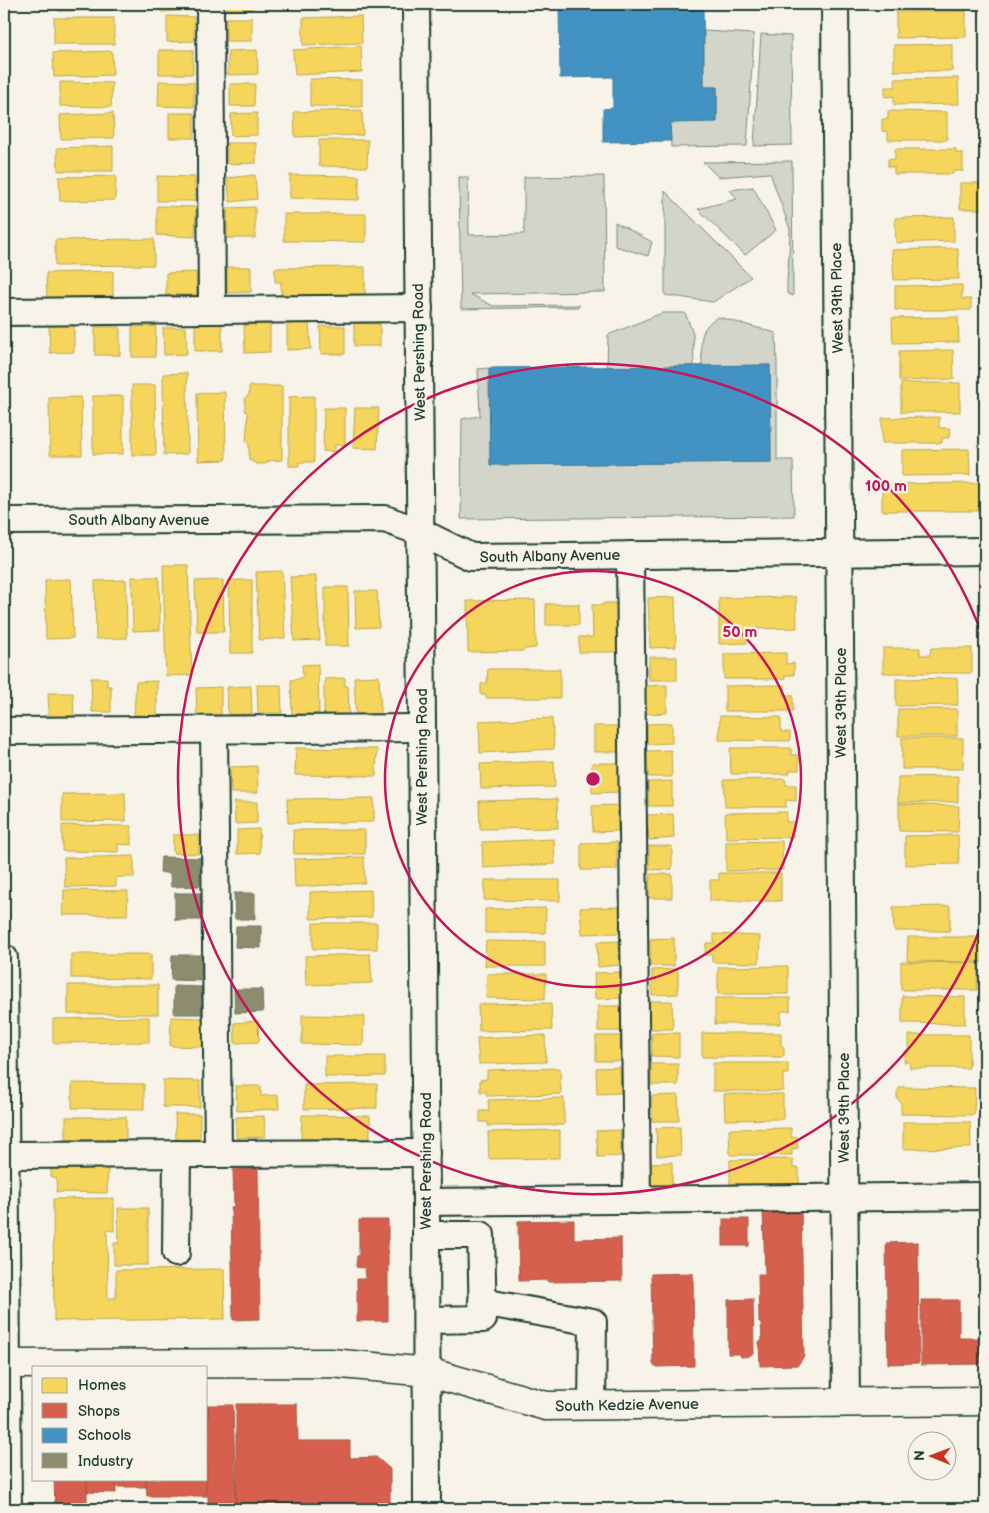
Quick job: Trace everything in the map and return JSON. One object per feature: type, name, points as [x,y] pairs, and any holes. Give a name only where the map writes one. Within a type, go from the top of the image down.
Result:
[{"type":"main road","name":"South Kedzie Avenue","points":[[6,1364],[331,1362],[428,1372],[546,1406],[985,1401]]},
{"type":"street","points":[[210,4],[212,310]]},
{"type":"street","name":"West Pershing Road","points":[[416,4],[428,1372],[427,1509]]},
{"type":"street","name":"West 39th Place","points":[[835,4],[846,1403]]},
{"type":"street","points":[[4,312],[419,308]]},
{"type":"street","name":"South Albany Avenue","points":[[4,520],[385,519],[420,532],[471,557],[985,551]]},
{"type":"street","points":[[630,555],[637,1200]]},
{"type":"street","points":[[4,731],[422,728]]},
{"type":"street","points":[[214,730],[218,1154]]},
{"type":"street","points":[[4,958],[8,1509]]},
{"type":"street","points":[[5,1155],[426,1153]]},
{"type":"street","points":[[176,1253],[177,1154]]},
{"type":"street","points":[[426,1202],[985,1196]]},
{"type":"street","points":[[426,1236],[481,1235],[483,1319],[427,1320]]},
{"type":"street","points":[[482,1302],[593,1322],[592,1406]]},
{"type":"shaded area","points":[[704,31],[754,34],[747,146],[671,147],[670,123],[717,121],[717,87],[704,87]]},
{"type":"shaded area","points":[[761,34],[791,36],[792,145],[754,146]]},
{"type":"shaded area","points":[[792,161],[793,296],[787,293],[790,229],[770,173],[718,177],[703,162]]},
{"type":"shaded area","points":[[604,176],[605,292],[470,294],[493,306],[579,305],[579,307],[461,309],[459,177],[468,177],[469,235],[524,234],[524,177]]},
{"type":"shaded area","points":[[753,187],[776,230],[745,255],[698,209],[737,199],[730,190]]},
{"type":"shaded area","points":[[665,191],[751,277],[713,302],[665,295]]},
{"type":"shaded area","points":[[615,222],[652,242],[648,256],[615,246]]},
{"type":"shaded area","points":[[662,313],[685,313],[693,333],[694,366],[607,367],[608,335]]},
{"type":"shaded area","points":[[718,317],[776,333],[777,460],[793,460],[794,516],[461,519],[462,419],[480,416],[478,369],[489,368],[491,465],[771,462],[770,365],[702,366],[701,344],[703,332]]},
{"type":"building: Homes","points":[[59,4],[113,4],[113,10],[59,11]]},
{"type":"building: Homes","points":[[160,4],[192,4],[192,10],[161,12]]},
{"type":"building: Homes","points":[[227,4],[253,4],[253,9],[227,10]]},
{"type":"building: Homes","points":[[303,4],[363,4],[363,11],[303,10]]},
{"type":"building: Homes","points":[[956,4],[956,5],[893,5]]},
{"type":"building: Homes","points":[[966,11],[966,37],[896,38],[896,12]]},
{"type":"building: Homes","points":[[167,16],[194,17],[194,41],[167,42]]},
{"type":"building: Homes","points":[[361,16],[362,43],[303,45],[303,18]]},
{"type":"building: Homes","points":[[54,18],[114,18],[114,44],[54,44]]},
{"type":"building: Homes","points":[[226,18],[252,18],[252,41],[226,41]]},
{"type":"building: Homes","points":[[952,44],[952,71],[894,71],[894,45]]},
{"type":"building: Homes","points":[[361,46],[362,72],[295,75],[293,50]]},
{"type":"building: Homes","points":[[159,50],[193,50],[193,74],[159,74]]},
{"type":"building: Homes","points":[[257,50],[258,74],[228,75],[228,51]]},
{"type":"building: Homes","points":[[112,51],[113,75],[54,77],[53,53]]},
{"type":"building: Homes","points":[[958,78],[959,104],[894,105],[894,96],[885,97],[885,87],[896,87],[895,79]]},
{"type":"building: Homes","points":[[310,79],[362,80],[362,107],[310,106]]},
{"type":"building: Homes","points":[[159,81],[194,82],[194,107],[158,106]]},
{"type":"building: Homes","points":[[60,82],[112,83],[111,107],[60,106]]},
{"type":"building: Homes","points":[[230,84],[255,84],[254,106],[230,106]]},
{"type":"building: Homes","points":[[362,110],[363,135],[295,137],[294,112]]},
{"type":"building: Homes","points":[[888,111],[947,112],[947,140],[888,140],[888,132],[882,131],[882,119],[888,119]]},
{"type":"building: Homes","points":[[113,113],[114,138],[61,139],[60,115]]},
{"type":"building: Homes","points":[[169,113],[194,113],[194,138],[169,138]]},
{"type":"building: Homes","points":[[257,113],[257,135],[231,136],[231,114]]},
{"type":"building: Homes","points":[[319,140],[368,140],[367,167],[319,166]]},
{"type":"building: Homes","points":[[227,143],[256,143],[256,163],[227,164]]},
{"type":"building: Homes","points":[[113,146],[113,171],[58,171],[57,148]]},
{"type":"building: Homes","points":[[895,149],[956,149],[956,153],[963,153],[963,171],[953,171],[953,174],[894,174],[894,167],[888,167],[888,159],[895,159]]},
{"type":"building: Homes","points":[[255,175],[257,199],[230,202],[227,178]]},
{"type":"building: Homes","points":[[290,175],[359,176],[359,200],[290,198]]},
{"type":"building: Homes","points":[[116,176],[115,200],[60,201],[59,177]]},
{"type":"building: Homes","points":[[157,176],[195,177],[195,201],[157,201]]},
{"type":"building: Homes","points":[[960,183],[985,183],[985,209],[960,209]]},
{"type":"building: Homes","points":[[157,206],[196,207],[195,237],[157,235]]},
{"type":"building: Homes","points":[[255,207],[255,238],[227,238],[227,208]]},
{"type":"building: Homes","points":[[284,214],[366,214],[366,242],[284,241]]},
{"type":"building: Homes","points":[[954,217],[954,241],[896,243],[895,218]]},
{"type":"building: Homes","points":[[154,239],[154,265],[55,266],[55,240]]},
{"type":"building: Homes","points":[[958,248],[959,279],[894,280],[892,250]]},
{"type":"building: Homes","points":[[227,267],[251,267],[251,292],[227,293]]},
{"type":"building: Homes","points":[[365,267],[365,295],[281,296],[281,282],[275,282],[275,268]]},
{"type":"building: Homes","points":[[113,271],[113,296],[47,298],[46,273]]},
{"type":"building: Homes","points":[[196,272],[197,295],[166,295],[166,273]]},
{"type":"building: Homes","points":[[962,285],[962,299],[971,299],[971,310],[895,310],[895,286]]},
{"type":"building: Homes","points":[[958,317],[959,342],[893,343],[892,318]]},
{"type":"building: Homes","points":[[195,323],[222,323],[222,351],[195,351]]},
{"type":"building: Homes","points":[[309,323],[311,349],[287,350],[287,324]]},
{"type":"building: Homes","points":[[354,323],[380,324],[380,346],[354,346]]},
{"type":"building: Homes","points":[[74,324],[74,352],[50,353],[49,325]]},
{"type":"building: Homes","points":[[270,324],[270,352],[245,353],[244,325]]},
{"type":"building: Homes","points":[[156,326],[155,357],[132,357],[132,327]]},
{"type":"building: Homes","points":[[320,326],[345,326],[345,354],[321,354]]},
{"type":"building: Homes","points":[[95,327],[120,327],[120,355],[95,355]]},
{"type":"building: Homes","points":[[186,327],[187,354],[164,355],[163,328]]},
{"type":"building: Homes","points":[[953,350],[954,379],[899,381],[899,351]]},
{"type":"building: Homes","points":[[187,373],[188,454],[164,455],[163,374]]},
{"type":"building: Homes","points":[[901,383],[960,383],[960,412],[901,412]]},
{"type":"building: Homes","points":[[132,385],[155,385],[156,455],[132,455]]},
{"type":"building: Homes","points":[[249,386],[282,386],[282,460],[257,464],[249,460],[249,444],[246,441],[248,413],[245,411],[245,398],[249,395]]},
{"type":"building: Homes","points":[[225,392],[226,460],[198,461],[197,393]]},
{"type":"building: Homes","points":[[93,396],[123,396],[123,454],[93,454]]},
{"type":"building: Homes","points":[[314,396],[314,462],[299,462],[299,466],[289,466],[289,397]]},
{"type":"building: Homes","points":[[81,397],[82,455],[50,455],[49,398]]},
{"type":"building: Homes","points":[[324,408],[345,408],[345,445],[335,445],[335,452],[323,451]]},
{"type":"building: Homes","points":[[355,408],[379,408],[377,449],[353,448]]},
{"type":"building: Homes","points":[[939,417],[939,428],[950,428],[949,438],[942,438],[942,443],[882,443],[882,418]]},
{"type":"building: Homes","points":[[969,449],[970,475],[902,476],[902,450]]},
{"type":"building: Homes","points":[[985,483],[985,511],[882,511],[882,484]]},
{"type":"building: Homes","points":[[163,565],[188,565],[192,675],[166,676]]},
{"type":"building: Homes","points":[[282,571],[285,638],[259,640],[256,572]]},
{"type":"building: Homes","points":[[316,576],[320,640],[294,641],[290,577]]},
{"type":"building: Homes","points":[[132,577],[159,577],[160,630],[133,631]]},
{"type":"building: Homes","points":[[71,579],[73,638],[46,639],[45,580]]},
{"type":"building: Homes","points":[[126,580],[127,638],[96,639],[95,581]]},
{"type":"building: Homes","points":[[223,580],[224,632],[197,632],[195,581]]},
{"type":"building: Homes","points":[[229,580],[252,580],[252,653],[230,653]]},
{"type":"building: Homes","points":[[325,587],[348,587],[349,646],[325,646]]},
{"type":"building: Homes","points":[[355,591],[377,591],[379,627],[356,628]]},
{"type":"building: Homes","points":[[675,597],[676,647],[650,648],[648,598]]},
{"type":"building: Homes","points":[[796,597],[797,628],[747,629],[747,643],[719,644],[719,598]]},
{"type":"building: Homes","points":[[535,600],[536,648],[524,649],[523,651],[468,652],[467,601]]},
{"type":"building: Homes","points":[[604,603],[617,603],[619,607],[620,652],[579,652],[579,637],[593,637],[592,605],[602,605]]},
{"type":"building: Homes","points":[[546,604],[579,604],[579,625],[546,625]]},
{"type":"building: Homes","points":[[883,648],[920,648],[920,655],[930,655],[931,648],[972,648],[972,673],[883,673]]},
{"type":"building: Homes","points":[[786,653],[786,664],[794,663],[794,675],[785,675],[785,679],[724,679],[724,654]]},
{"type":"building: Homes","points":[[649,657],[677,657],[677,680],[649,680]]},
{"type":"building: Homes","points":[[318,664],[319,714],[292,714],[291,680],[299,679],[303,676],[302,665]]},
{"type":"building: Homes","points":[[488,669],[560,669],[560,698],[486,698],[486,695],[481,695],[481,684],[487,683]]},
{"type":"building: Homes","points":[[379,676],[381,714],[356,715],[354,677]]},
{"type":"building: Homes","points":[[91,678],[107,678],[107,686],[111,686],[111,712],[92,712]]},
{"type":"building: Homes","points":[[345,678],[345,686],[348,686],[349,715],[324,715],[325,679]]},
{"type":"building: Homes","points":[[957,678],[958,705],[896,706],[896,679]]},
{"type":"building: Homes","points":[[157,681],[157,716],[134,715],[136,682]]},
{"type":"building: Homes","points":[[257,685],[281,685],[282,713],[258,713]]},
{"type":"building: Homes","points":[[667,685],[667,713],[643,714],[643,686]]},
{"type":"building: Homes","points":[[785,685],[784,695],[793,695],[793,711],[725,711],[725,686]]},
{"type":"building: Homes","points":[[251,686],[252,714],[228,715],[227,687]]},
{"type":"building: Homes","points":[[221,687],[221,715],[197,716],[196,688]]},
{"type":"building: Homes","points":[[48,693],[73,693],[74,718],[49,718]]},
{"type":"building: Homes","points":[[898,709],[957,709],[957,736],[898,736]]},
{"type":"building: Homes","points":[[720,716],[781,717],[781,732],[790,732],[790,741],[719,740]]},
{"type":"building: Homes","points":[[552,718],[554,749],[480,753],[479,721]]},
{"type":"building: Homes","points":[[672,723],[672,743],[647,744],[647,724]]},
{"type":"building: Homes","points":[[594,726],[621,726],[621,752],[594,752]]},
{"type":"building: Homes","points":[[902,738],[963,738],[963,769],[902,769]]},
{"type":"building: Homes","points":[[296,748],[377,749],[376,776],[295,775]]},
{"type":"building: Homes","points":[[730,748],[791,748],[791,755],[799,755],[799,770],[790,770],[789,774],[731,774]]},
{"type":"building: Homes","points":[[671,750],[672,777],[648,777],[647,751]]},
{"type":"building: Homes","points":[[554,761],[555,787],[481,789],[480,764]]},
{"type":"building: Homes","points":[[592,763],[619,763],[620,792],[592,793]]},
{"type":"building: Homes","points":[[257,766],[258,793],[231,793],[230,767]]},
{"type":"building: Homes","points":[[958,776],[958,802],[898,803],[898,777]]},
{"type":"building: Homes","points":[[785,779],[786,785],[796,785],[796,801],[786,800],[786,807],[725,807],[724,780]]},
{"type":"building: Homes","points":[[672,781],[672,806],[648,806],[648,782]]},
{"type":"building: Homes","points":[[125,793],[126,821],[62,822],[62,794]]},
{"type":"building: Homes","points":[[374,798],[374,822],[288,823],[287,799]]},
{"type":"building: Homes","points":[[557,799],[558,828],[480,829],[479,801]]},
{"type":"building: Homes","points":[[234,802],[257,802],[257,823],[235,824]]},
{"type":"building: Homes","points":[[899,804],[959,806],[958,832],[899,831]]},
{"type":"building: Homes","points":[[617,805],[618,831],[593,832],[592,806]]},
{"type":"building: Homes","points":[[787,812],[786,822],[794,822],[793,837],[726,838],[725,813]]},
{"type":"building: Homes","points":[[673,814],[674,838],[649,840],[647,815]]},
{"type":"building: Homes","points":[[62,825],[131,826],[131,845],[118,844],[118,852],[62,851]]},
{"type":"building: Homes","points":[[259,829],[260,853],[237,854],[237,830]]},
{"type":"building: Homes","points":[[293,830],[365,830],[365,854],[294,854]]},
{"type":"building: Homes","points":[[173,835],[199,835],[199,854],[173,853]]},
{"type":"building: Homes","points":[[958,835],[959,864],[905,865],[905,836]]},
{"type":"building: Homes","points":[[554,839],[555,864],[483,868],[482,842]]},
{"type":"building: Homes","points":[[782,841],[783,870],[726,871],[726,842]]},
{"type":"building: Homes","points":[[617,842],[617,870],[581,870],[581,843]]},
{"type":"building: Homes","points":[[649,846],[672,846],[672,869],[649,870]]},
{"type":"building: Homes","points":[[134,856],[134,877],[116,877],[116,886],[65,887],[64,858]]},
{"type":"building: Homes","points":[[364,857],[365,883],[295,887],[294,859]]},
{"type":"building: Homes","points":[[719,873],[781,873],[781,901],[710,901],[710,880],[719,880]]},
{"type":"building: Homes","points":[[650,874],[672,874],[672,898],[649,898]]},
{"type":"building: Homes","points":[[485,880],[560,880],[560,901],[484,900]]},
{"type":"building: Homes","points":[[64,890],[128,891],[127,915],[63,915]]},
{"type":"building: Homes","points":[[371,890],[372,917],[310,919],[310,892]]},
{"type":"building: Homes","points":[[950,906],[950,931],[894,931],[893,907]]},
{"type":"building: Homes","points":[[620,907],[620,933],[582,934],[580,908]]},
{"type":"building: Homes","points":[[546,908],[545,933],[485,933],[485,909]]},
{"type":"building: Homes","points":[[313,923],[377,923],[377,949],[313,949]]},
{"type":"building: Homes","points":[[714,934],[760,936],[759,963],[712,962],[712,955],[705,955],[706,943],[714,943]]},
{"type":"building: Homes","points":[[908,937],[985,937],[985,962],[907,961]]},
{"type":"building: Homes","points":[[674,938],[674,966],[650,966],[650,939]]},
{"type":"building: Homes","points":[[486,941],[545,942],[545,966],[485,966]]},
{"type":"building: Homes","points":[[619,941],[620,965],[598,967],[597,942]]},
{"type":"building: Homes","points":[[71,954],[151,954],[151,979],[71,978]]},
{"type":"building: Homes","points":[[370,954],[372,983],[306,985],[305,956]]},
{"type":"building: Homes","points":[[901,962],[978,963],[977,990],[901,990]]},
{"type":"building: Homes","points":[[788,966],[788,994],[718,994],[718,967]]},
{"type":"building: Homes","points":[[678,969],[678,994],[652,995],[652,970]]},
{"type":"building: Homes","points":[[620,972],[621,998],[595,999],[594,973]]},
{"type":"building: Homes","points":[[487,974],[546,974],[545,999],[486,998]]},
{"type":"building: Homes","points":[[68,985],[158,985],[158,1014],[68,1014]]},
{"type":"building: Homes","points":[[902,996],[965,997],[965,1024],[902,1023]]},
{"type":"building: Homes","points":[[715,998],[790,998],[790,1011],[781,1011],[781,1024],[715,1024]]},
{"type":"building: Homes","points":[[648,1001],[672,1001],[673,1029],[649,1029]]},
{"type":"building: Homes","points":[[551,1003],[552,1030],[479,1031],[478,1004]]},
{"type":"building: Homes","points":[[598,1006],[621,1006],[621,1031],[598,1031]]},
{"type":"building: Homes","points":[[302,1015],[364,1016],[363,1045],[302,1044]]},
{"type":"building: Homes","points":[[149,1017],[149,1042],[53,1043],[53,1019]]},
{"type":"building: Homes","points":[[171,1017],[203,1018],[203,1047],[170,1046]]},
{"type":"building: Homes","points":[[258,1021],[259,1042],[235,1043],[234,1023]]},
{"type":"building: Homes","points":[[652,1033],[679,1033],[679,1057],[651,1056]]},
{"type":"building: Homes","points":[[702,1033],[781,1033],[781,1045],[784,1047],[784,1055],[781,1057],[702,1057]]},
{"type":"building: Homes","points":[[545,1035],[546,1062],[479,1064],[477,1038]]},
{"type":"building: Homes","points":[[909,1035],[969,1035],[969,1068],[910,1068],[909,1062],[904,1062],[905,1051],[909,1051]]},
{"type":"building: Homes","points":[[596,1036],[620,1036],[621,1061],[596,1061]]},
{"type":"building: Homes","points":[[325,1056],[385,1056],[385,1076],[325,1077]]},
{"type":"building: Homes","points":[[713,1063],[788,1063],[788,1074],[783,1074],[783,1091],[713,1091]]},
{"type":"building: Homes","points":[[651,1064],[678,1064],[678,1085],[651,1085]]},
{"type":"building: Homes","points":[[620,1067],[621,1093],[597,1094],[596,1068]]},
{"type":"building: Homes","points":[[560,1068],[561,1094],[487,1096],[486,1092],[480,1092],[480,1080],[487,1079],[487,1070]]},
{"type":"building: Homes","points":[[163,1080],[200,1081],[200,1107],[163,1107]]},
{"type":"building: Homes","points":[[72,1083],[144,1084],[144,1109],[72,1108]]},
{"type":"building: Homes","points":[[377,1084],[377,1108],[304,1109],[304,1085]]},
{"type":"building: Homes","points":[[236,1086],[261,1086],[261,1096],[278,1095],[279,1109],[237,1111]]},
{"type":"building: Homes","points":[[900,1087],[975,1088],[974,1115],[901,1114],[901,1103],[897,1098],[897,1092]]},
{"type":"building: Homes","points":[[724,1094],[783,1094],[783,1119],[725,1120]]},
{"type":"building: Homes","points":[[678,1095],[679,1121],[652,1121],[652,1096]]},
{"type":"building: Homes","points":[[564,1098],[564,1125],[488,1126],[488,1122],[480,1122],[480,1111],[489,1111],[488,1100]]},
{"type":"building: Homes","points":[[175,1114],[200,1114],[200,1139],[176,1140]]},
{"type":"building: Homes","points":[[302,1115],[370,1116],[370,1141],[301,1139]]},
{"type":"building: Homes","points":[[264,1116],[265,1137],[236,1138],[236,1117]]},
{"type":"building: Homes","points":[[66,1117],[126,1117],[126,1140],[66,1140]]},
{"type":"building: Homes","points":[[903,1122],[970,1122],[971,1148],[903,1149]]},
{"type":"building: Homes","points":[[680,1127],[681,1155],[657,1156],[656,1128]]},
{"type":"building: Homes","points":[[791,1128],[791,1137],[797,1137],[798,1148],[792,1149],[792,1155],[730,1155],[729,1129]]},
{"type":"building: Homes","points":[[560,1130],[560,1158],[489,1159],[488,1132]]},
{"type":"building: Homes","points":[[620,1130],[621,1156],[598,1157],[596,1131]]},
{"type":"building: Homes","points":[[793,1159],[793,1168],[799,1168],[799,1184],[730,1184],[730,1160]]},
{"type":"building: Homes","points":[[672,1162],[672,1186],[650,1186],[650,1163]]},
{"type":"building: Homes","points":[[54,1166],[108,1166],[107,1193],[56,1192],[57,1180],[51,1176],[51,1170]]},
{"type":"building: Homes","points":[[114,1198],[114,1231],[107,1230],[108,1298],[116,1298],[116,1270],[224,1269],[225,1319],[54,1321],[53,1199]]},
{"type":"building: Homes","points":[[118,1208],[148,1208],[148,1265],[114,1265],[114,1243],[119,1243]]},
{"type":"building: Shops","points":[[258,1169],[260,1319],[233,1320],[231,1207],[234,1207],[233,1170]]},
{"type":"building: Shops","points":[[801,1208],[804,1356],[798,1365],[760,1366],[759,1342],[762,1341],[761,1322],[759,1322],[758,1274],[765,1274],[763,1209]]},
{"type":"building: Shops","points":[[723,1219],[749,1219],[749,1246],[723,1246]]},
{"type":"building: Shops","points":[[359,1220],[388,1220],[388,1321],[357,1321],[357,1279],[365,1279],[365,1268],[356,1267],[357,1256],[359,1256]]},
{"type":"building: Shops","points":[[574,1220],[574,1239],[621,1238],[622,1281],[519,1281],[518,1221]]},
{"type":"building: Shops","points":[[918,1242],[919,1363],[888,1364],[886,1243]]},
{"type":"building: Shops","points":[[693,1273],[694,1366],[655,1367],[653,1364],[651,1274]]},
{"type":"building: Shops","points":[[753,1299],[754,1353],[741,1357],[740,1354],[728,1354],[728,1300]]},
{"type":"building: Shops","points":[[921,1300],[959,1300],[959,1338],[982,1338],[982,1364],[921,1365]]},
{"type":"building: Shops","points":[[236,1404],[297,1404],[298,1441],[350,1441],[350,1458],[376,1457],[390,1469],[390,1509],[236,1509]]},
{"type":"building: Shops","points":[[209,1405],[233,1405],[236,1509],[208,1509],[208,1496],[206,1496]]},
{"type":"building: Shops","points":[[54,1480],[87,1480],[87,1509],[55,1509]]},
{"type":"building: Shops","points":[[87,1480],[116,1480],[116,1493],[87,1492]]},
{"type":"building: Shops","points":[[116,1480],[146,1480],[146,1487],[116,1487]]},
{"type":"building: Shops","points":[[146,1480],[207,1480],[206,1496],[147,1496]]},
{"type":"building: Schools","points":[[559,4],[703,4],[704,87],[717,87],[717,122],[670,123],[671,141],[603,142],[603,109],[613,108],[613,77],[560,78]]},
{"type":"building: Schools","points":[[770,365],[771,462],[490,465],[489,368]]},
{"type":"building: Industry","points":[[161,857],[205,858],[205,877],[200,877],[200,886],[171,887],[170,874],[160,872]]},
{"type":"building: Industry","points":[[175,893],[201,893],[201,920],[175,920]]},
{"type":"building: Industry","points":[[234,893],[255,893],[255,919],[235,919]]},
{"type":"building: Industry","points":[[236,926],[261,926],[261,948],[235,947]]},
{"type":"building: Industry","points":[[172,955],[202,955],[202,981],[171,980]]},
{"type":"building: Industry","points":[[174,986],[202,987],[202,1014],[174,1014]]},
{"type":"building: Industry","points":[[234,989],[262,989],[263,1012],[235,1013]]}]
